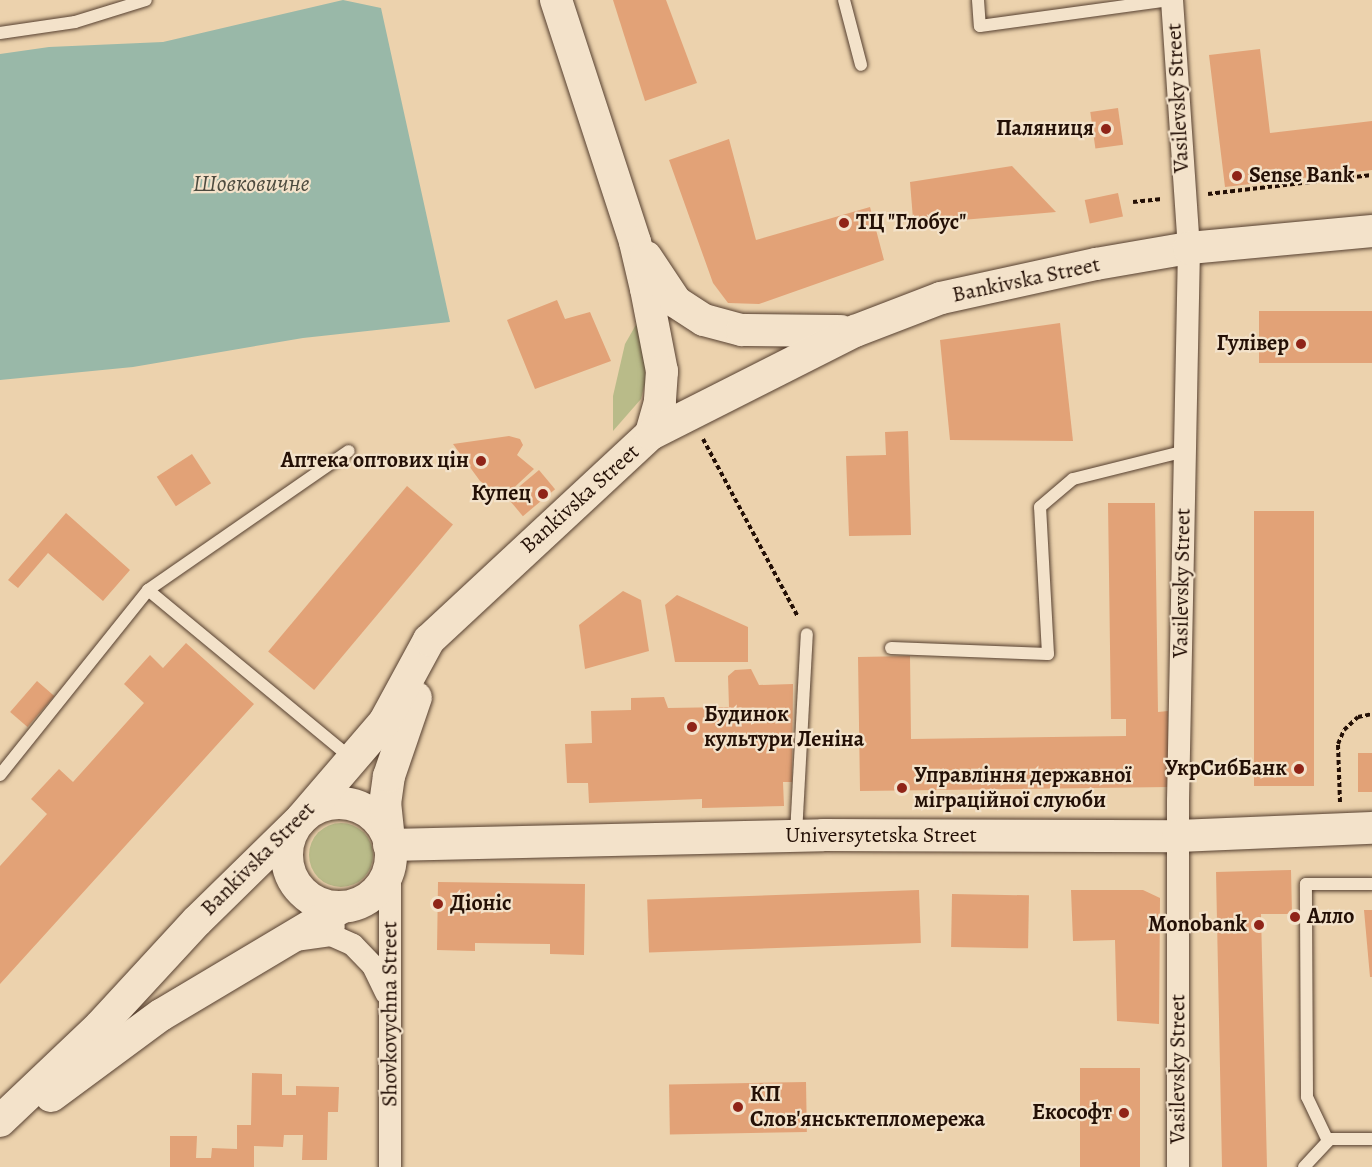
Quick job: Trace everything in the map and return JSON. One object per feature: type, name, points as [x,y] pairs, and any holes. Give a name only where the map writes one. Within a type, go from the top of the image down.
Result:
[{"type":"street","points":[[556,0],[635,242],[662,371],[660,402],[651,434]]},
{"type":"street","name":"Vasilevsky Street","points":[[1172,0],[1189,248],[1178,836],[1178,1167]]},
{"type":"street","name":"Bankivska Street","points":[[0,1121],[100,1026],[197,921],[302,818],[385,721],[429,640],[651,434],[689,412],[855,330],[941,298],[1096,264],[1189,248],[1372,231]]},
{"type":"street","points":[[635,242],[676,302],[704,320],[742,330],[782,334],[855,330]]},
{"type":"street","name":"Shovkovychna Street","points":[[390,1167],[388,997],[390,849],[385,804],[389,776],[413,708],[429,640]]},
{"type":"street","points":[[0,1133],[161,1015],[272,948],[324,907],[358,903],[375,892],[386,876],[390,849],[380,823],[356,806],[332,804],[302,818],[290,838],[287,861],[294,880],[324,907],[353,945],[373,966],[388,997]]},
{"type":"street","name":"Universytetska Street","points":[[390,849],[796,836],[1178,836],[1372,828]]},
{"type":"street","points":[[272,948],[320,935],[340,938],[353,945]]},
{"type":"lane","points":[[0,33],[75,22],[146,0]]},
{"type":"lane","points":[[844,0],[861,65]]},
{"type":"lane","points":[[978,0],[980,26],[1172,0]]},
{"type":"lane","points":[[0,776],[148,590],[349,451]]},
{"type":"lane","points":[[891,648],[1048,654],[1040,507],[1073,479],[1185,451]]},
{"type":"lane","points":[[148,590],[352,759]]},
{"type":"lane","points":[[796,836],[807,634]]},
{"type":"lane","points":[[1328,1141],[1307,1097],[1306,884],[1372,884]]},
{"type":"lane","points":[[1304,1167],[1328,1141],[1372,1139]]},
{"type":"path","points":[[1133,202],[1372,175]]},
{"type":"path","points":[[689,412],[807,634]]},
{"type":"path","points":[[1341,829],[1338,744],[1344,730],[1358,717],[1372,714]]},
{"type":"green space","points":[[641,316],[646,354],[645,383],[641,399],[613,431],[613,396],[625,344]]},
{"type":"green space","points":[[335,823],[347,823],[364,832],[371,843],[373,855],[371,867],[364,878],[347,887],[335,887],[323,882],[314,873],[309,861],[309,849],[314,837],[323,828]]},
{"type":"water","name":"Шовковичне","points":[[343,0],[381,8],[450,322],[303,338],[133,367],[0,380],[0,54],[49,47],[163,42]]},
{"type":"building","points":[[613,0],[666,0],[697,83],[645,101]]},
{"type":"building","points":[[1260,49],[1270,133],[1372,121],[1372,170],[1225,187],[1209,55]]},
{"type":"building","points":[[1118,108],[1123,145],[1095,149],[1090,112]]},
{"type":"building","name":"ТЦ \"Глобус\"","points":[[729,139],[756,240],[870,207],[884,260],[759,304],[728,303],[713,283],[669,160]]},
{"type":"building","points":[[1012,166],[1056,212],[950,221],[913,219],[910,182]]},
{"type":"building","points":[[1118,193],[1123,216],[1090,224],[1085,200]]},
{"type":"building","points":[[557,300],[565,319],[590,312],[611,361],[535,389],[507,320]]},
{"type":"building","points":[[1259,311],[1372,311],[1372,363],[1259,363]]},
{"type":"building","points":[[1060,323],[1073,441],[950,440],[940,340]]},
{"type":"building","points":[[908,431],[911,535],[849,536],[846,456],[886,455],[885,432]]},
{"type":"building","points":[[509,436],[520,439],[523,445],[517,455],[534,469],[504,497],[480,481],[453,444]]},
{"type":"building","points":[[192,454],[211,483],[176,506],[157,477]]},
{"type":"building","points":[[539,470],[555,489],[523,516],[507,497]]},
{"type":"building","points":[[407,486],[453,525],[314,690],[268,651]]},
{"type":"building","points":[[1108,503],[1155,503],[1158,712],[1168,711],[1169,787],[860,791],[858,657],[910,656],[911,739],[1126,736],[1126,719],[1111,719]]},
{"type":"building","points":[[1254,511],[1314,511],[1314,786],[1254,786]]},
{"type":"building","points":[[66,513],[130,570],[103,601],[48,553],[18,588],[8,580]]},
{"type":"building","points":[[623,591],[641,600],[649,651],[585,669],[579,625]]},
{"type":"building","points":[[677,595],[748,627],[748,662],[675,662],[665,605]]},
{"type":"building","points":[[186,643],[254,704],[0,984],[0,866],[47,814],[31,799],[59,769],[73,782],[144,703],[124,684],[150,655],[163,668]]},
{"type":"building","name":"Будинок культури Леніна","points":[[751,669],[759,685],[793,684],[792,782],[783,782],[784,806],[702,808],[702,799],[589,803],[588,783],[567,783],[565,744],[592,743],[591,711],[631,710],[631,698],[664,697],[668,708],[729,707],[728,676],[735,670]]},
{"type":"building","points":[[37,681],[54,696],[27,727],[10,712]]},
{"type":"building","points":[[1358,753],[1372,753],[1372,792],[1358,792]]},
{"type":"building","points":[[1291,870],[1292,914],[1261,914],[1267,1167],[1222,1167],[1216,872]]},
{"type":"building","points":[[438,882],[585,884],[584,955],[550,954],[550,944],[475,943],[475,951],[437,950]]},
{"type":"building","points":[[919,890],[921,943],[649,952],[647,899]]},
{"type":"building","points":[[1071,890],[1143,890],[1160,898],[1159,1024],[1117,1021],[1115,940],[1073,941]]},
{"type":"building","points":[[952,894],[1029,895],[1028,948],[951,947]]},
{"type":"building","points":[[1364,910],[1372,910],[1372,977],[1370,977]]},
{"type":"building","points":[[1080,1068],[1140,1068],[1140,1167],[1080,1167]]},
{"type":"building","points":[[252,1073],[282,1074],[282,1095],[296,1095],[296,1086],[339,1087],[338,1112],[328,1112],[327,1160],[302,1160],[303,1135],[284,1135],[283,1147],[254,1146],[254,1167],[170,1167],[170,1136],[197,1136],[196,1158],[211,1158],[212,1148],[237,1149],[237,1125],[251,1125]]},
{"type":"building","name":"КП Слов'янськтепломережа","points":[[806,1082],[807,1132],[670,1134],[669,1084]]},
{"type":"place","name":"Паляниця","points":[[1106,129]]},
{"type":"place","name":"Sense Bank","points":[[1237,176]]},
{"type":"place","name":"ТЦ \"Глобус\"","points":[[844,223]]},
{"type":"place","name":"Гулівер","points":[[1301,344]]},
{"type":"place","name":"Аптека оптових цін","points":[[481,461]]},
{"type":"place","name":"Купец","points":[[543,494]]},
{"type":"place","name":"Будинок культури Леніна","points":[[692,727]]},
{"type":"place","name":"УкрСибБанк","points":[[1299,769]]},
{"type":"place","name":"Управління державної міграційної слуюби","points":[[902,788]]},
{"type":"place","name":"Діоніс","points":[[438,904]]},
{"type":"place","name":"Алло","points":[[1295,917]]},
{"type":"place","name":"Monobank","points":[[1259,925]]},
{"type":"place","name":"КП Слов'янськтепломережа","points":[[738,1107]]},
{"type":"place","name":"Екософт","points":[[1124,1113]]}]
